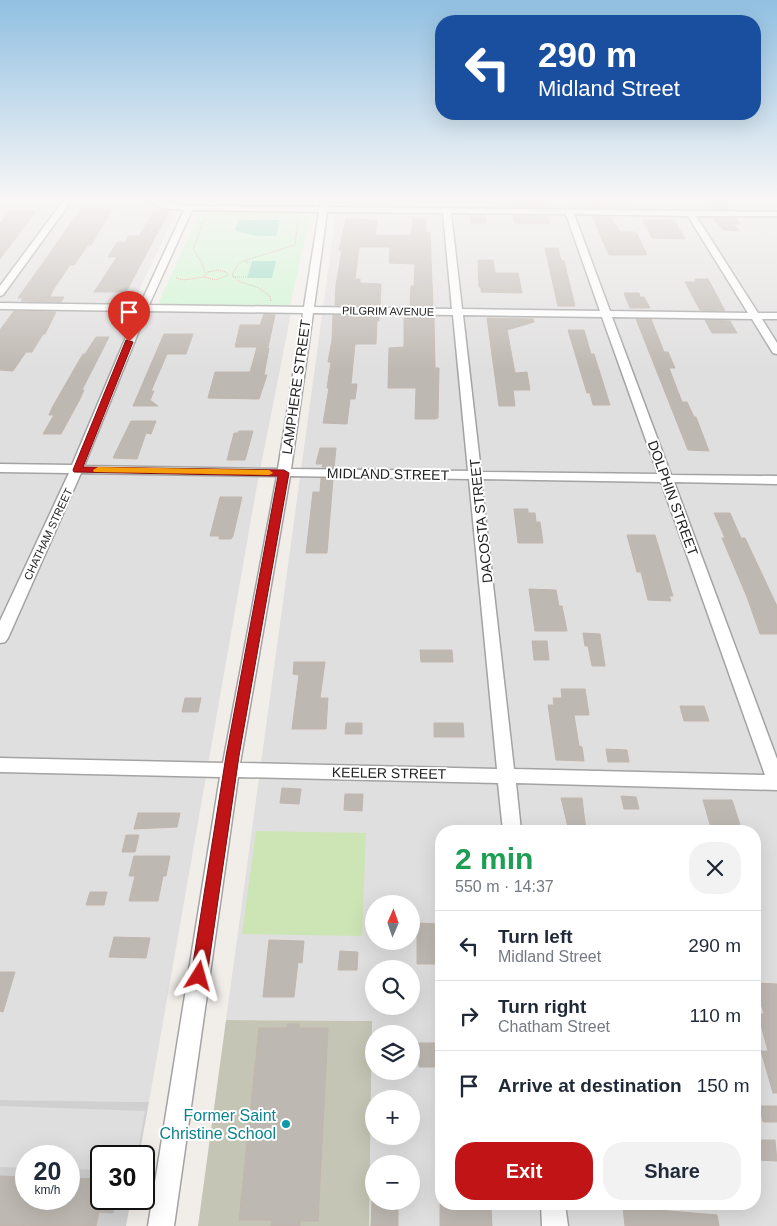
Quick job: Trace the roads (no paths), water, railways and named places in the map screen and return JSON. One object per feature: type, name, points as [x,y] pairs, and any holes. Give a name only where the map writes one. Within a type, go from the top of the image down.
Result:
[{"type":"street","points":[[0,293],[26,257]]},
{"type":"street","name":"CHATHAM STREET","points":[[0,638],[77,470],[143,308],[166,257]]},
{"type":"street","name":"LAMPHERE STREET","points":[[161,1226],[231,770],[284,473],[316,257]]},
{"type":"street","name":"DACOSTA STREET","points":[[452,257],[511,825]]},
{"type":"street","name":"DOLPHIN STREET","points":[[585,257],[777,782]]},
{"type":"street","points":[[717,257],[777,351]]},
{"type":"street","name":"PILGRIM AVENUE","points":[[0,306],[777,316]]},
{"type":"street","name":"MIDLAND STREET","points":[[0,468],[777,480]]},
{"type":"street","name":"KEELER STREET","points":[[0,765],[777,782]]},
{"type":"street","points":[[554,1210],[555,1226]]},
{"type":"place","name":"Former Saint Christine School","points":[[286,1124]]}]
